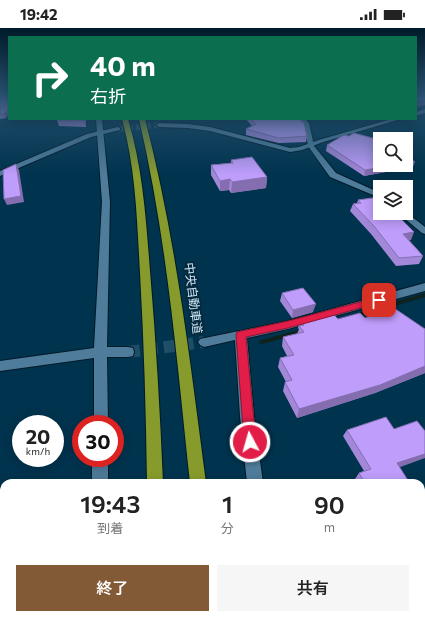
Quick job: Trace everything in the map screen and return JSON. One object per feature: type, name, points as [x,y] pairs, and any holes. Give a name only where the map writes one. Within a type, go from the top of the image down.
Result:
[{"type":"highway","points":[[125,120],[138,176],[151,365],[155,479]]},
{"type":"highway","name":"中央自動車道","points":[[142,120],[154,163],[172,266],[198,479]]},
{"type":"street","points":[[99,120],[106,202],[100,352],[101,415]]},
{"type":"street","points":[[302,120],[306,124],[311,146],[334,175],[373,193]]},
{"type":"street","points":[[159,125],[188,126],[210,130],[290,150],[311,146],[395,120]]},
{"type":"street","points":[[0,174],[100,132],[118,129]]},
{"type":"street","points":[[411,220],[425,231]]},
{"type":"street","points":[[204,342],[288,325],[425,287]]},
{"type":"street","points":[[241,335],[255,479]]},
{"type":"street","points":[[0,366],[100,352],[128,352]]},
{"type":"street","points":[[100,467],[100,479]]},
{"type":"building","points":[[252,120],[300,120],[304,123],[307,136],[279,138],[246,129],[256,124]]},
{"type":"building","points":[[354,133],[373,138],[373,169],[365,170],[327,145],[344,135],[349,136]]},
{"type":"building","points":[[252,157],[267,177],[232,182],[230,179],[220,181],[211,165],[233,163],[231,160]]},
{"type":"building","points":[[16,164],[21,196],[4,199],[3,170]]},
{"type":"building","points":[[373,198],[373,220],[402,220],[414,232],[403,234],[423,256],[399,258],[374,226],[353,204],[361,203],[358,200]]},
{"type":"building","points":[[303,288],[316,304],[293,310],[282,293]]},
{"type":"building","points":[[391,306],[425,329],[425,366],[380,385],[299,409],[285,382],[292,380],[280,358],[294,355],[283,337],[304,332],[299,326],[304,325],[300,319],[323,313],[326,317],[334,315],[338,319],[360,313],[365,318]]},
{"type":"building","points":[[386,417],[394,429],[417,421],[425,431],[425,454],[397,463],[407,479],[363,479],[359,473],[371,469],[347,430]]},
{"type":"waterway","points":[[354,316],[425,295]]},
{"type":"waterway","points":[[262,342],[305,330]]},
{"type":"tunnel","points":[[118,129],[159,125]]},
{"type":"tunnel","points":[[128,352],[204,342]]},
{"type":"route","points":[[250,442],[241,335],[288,325],[379,300]]}]
